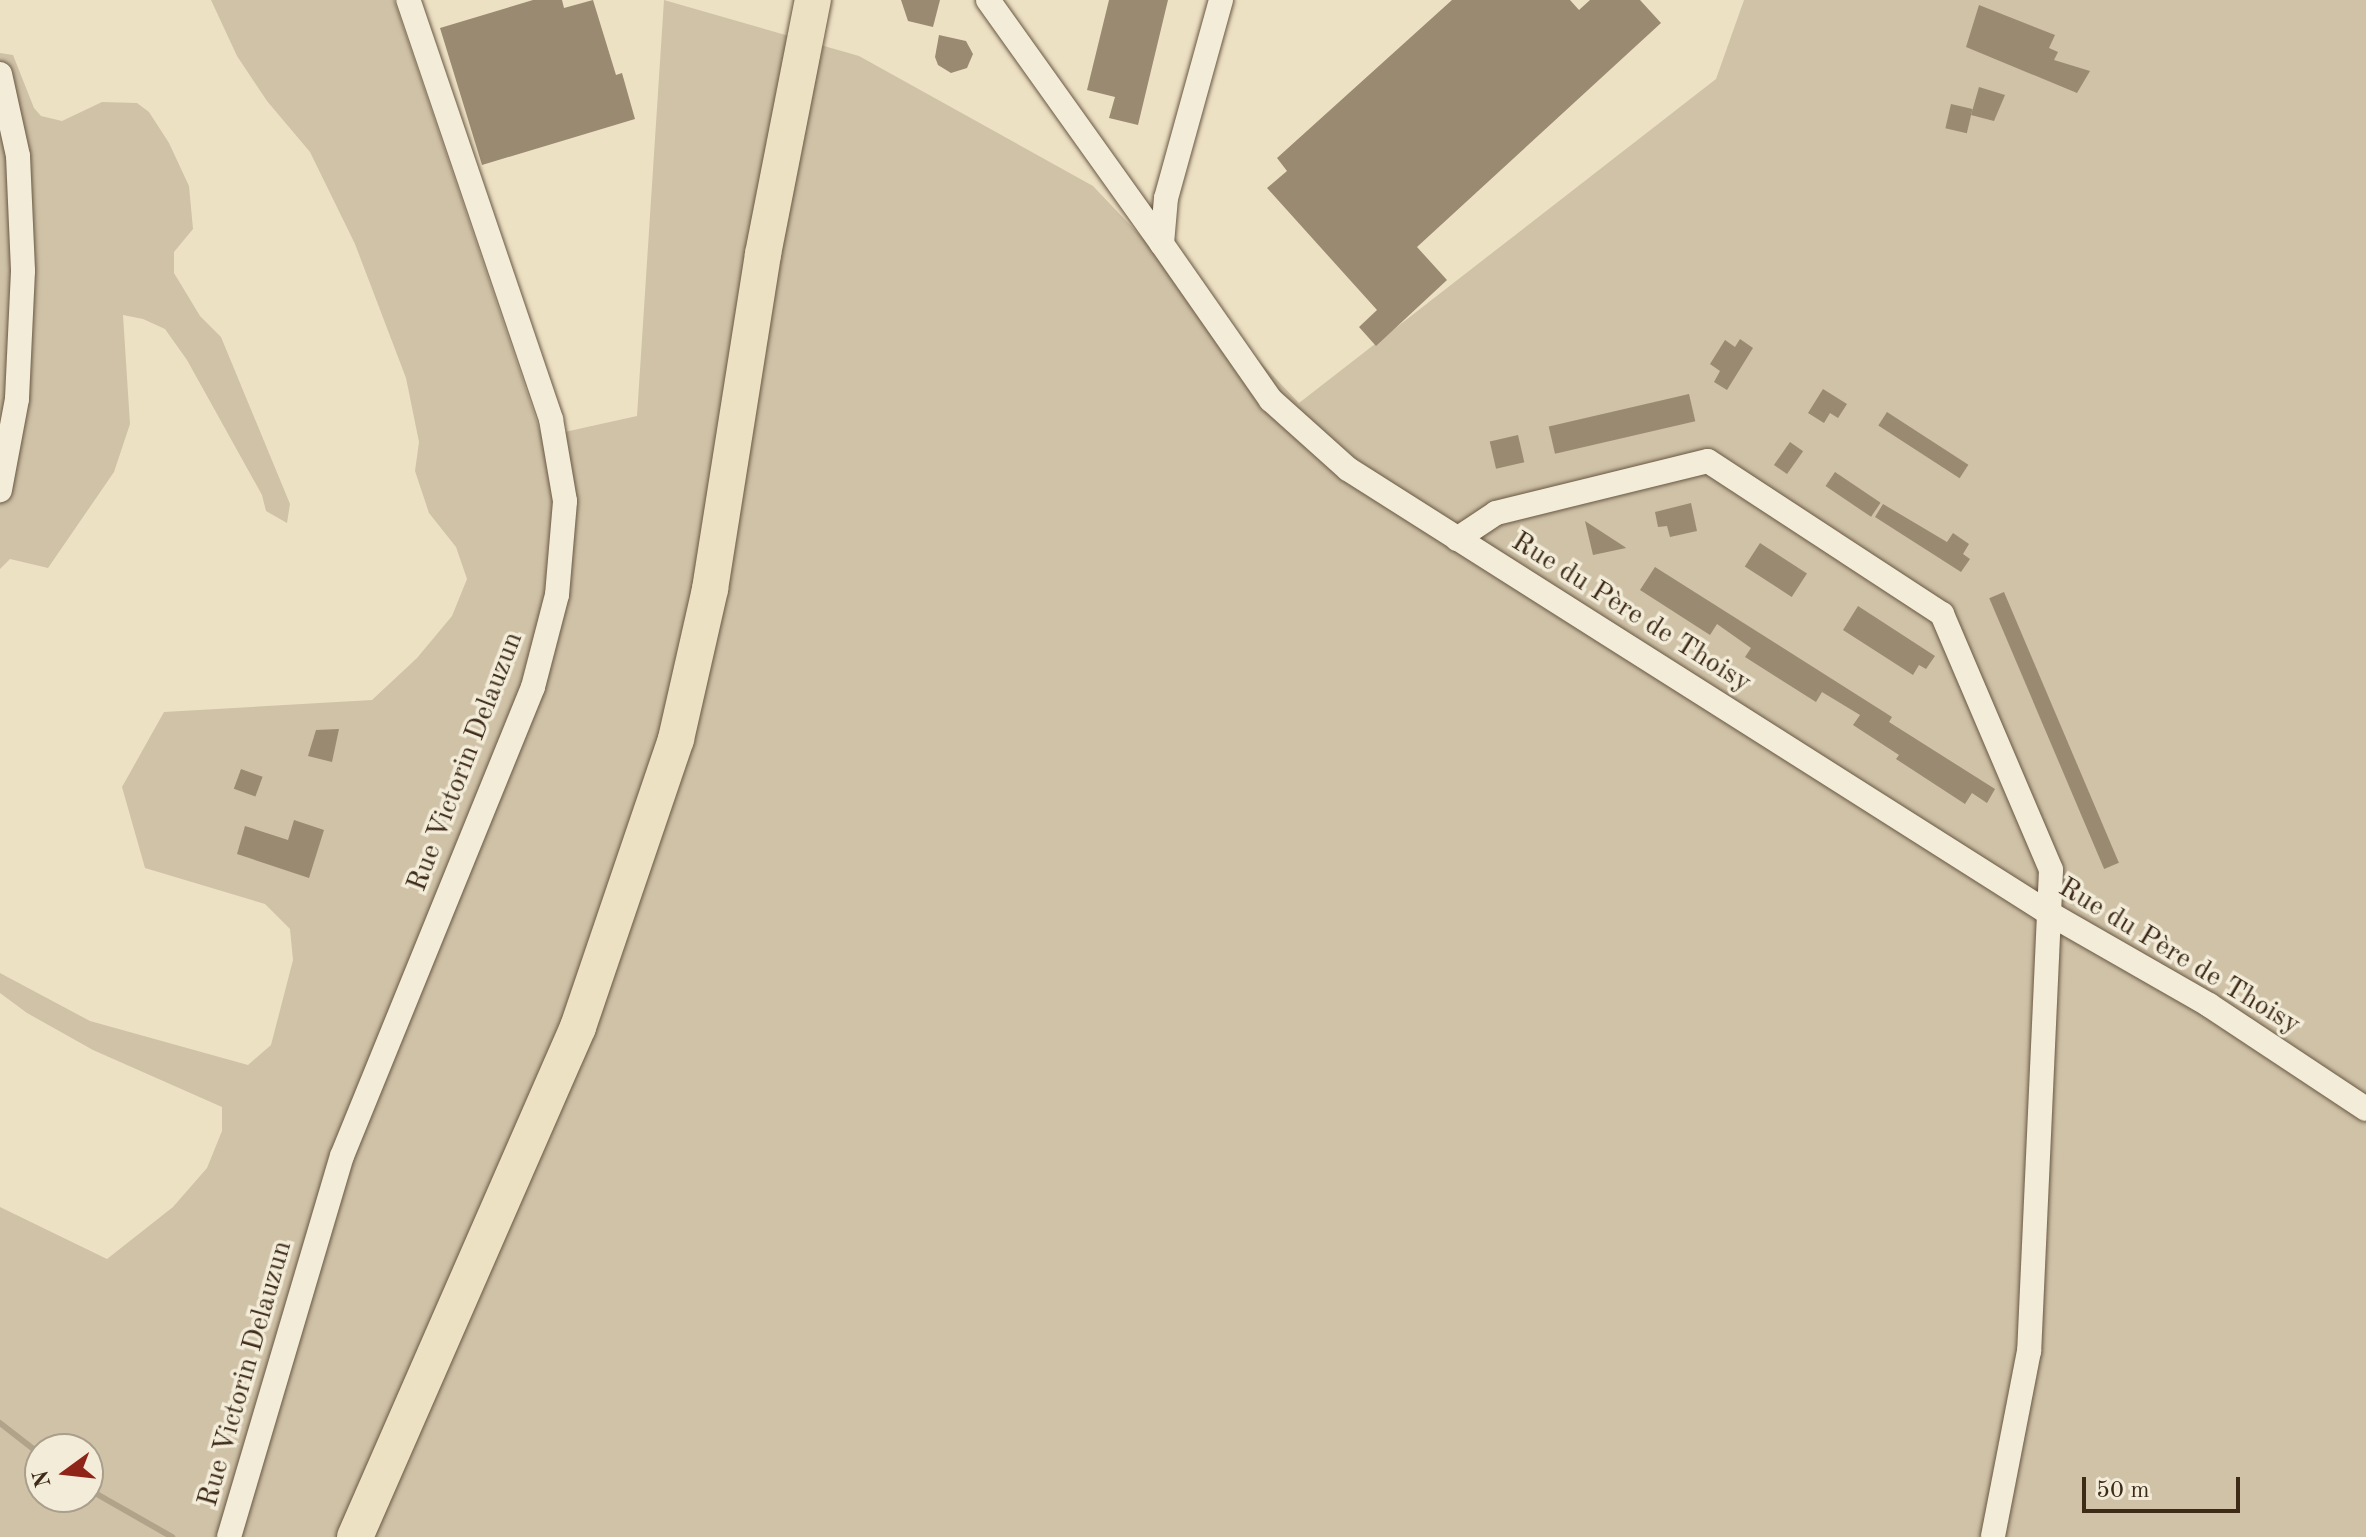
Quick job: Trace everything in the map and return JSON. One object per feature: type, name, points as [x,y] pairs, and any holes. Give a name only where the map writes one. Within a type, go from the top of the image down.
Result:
[{"type":"highway","points":[[338,1537],[556,1021],[609,884],[633,809],[687,578],[748,221],[791,0]]},
{"type":"highway","points":[[355,1537],[578,1027],[676,739],[710,589],[763,254],[813,0]]},
{"type":"street","name":"Rue Victorin Delauzun","points":[[229,1537],[342,1156],[533,687],[557,595],[565,501],[551,419],[408,0]]},
{"type":"street","name":"Rue du Père de Thoisy","points":[[988,0],[1271,400],[1348,469],[2052,915],[2209,1005],[2366,1109]]},
{"type":"street","points":[[1162,244],[1166,198],[1221,0]]},
{"type":"street","points":[[0,74],[18,156],[23,271],[17,399],[0,490]]},
{"type":"street","points":[[1457,539],[1496,513],[1708,461],[1942,614],[2051,870],[2052,915],[2029,1351],[1993,1537]]},
{"type":"shaded area","points":[[211,0],[394,0],[542,437],[637,416],[664,0],[859,56],[1093,186],[1299,403],[1716,79],[1744,0],[2366,0],[2366,1537],[0,1537],[0,1207],[107,1259],[173,1207],[207,1168],[222,1131],[222,1107],[93,1050],[27,1013],[0,993],[0,973],[90,1021],[248,1065],[271,1045],[293,960],[290,929],[265,904],[145,868],[122,787],[164,712],[372,700],[417,658],[452,616],[467,579],[456,547],[429,513],[415,471],[419,442],[406,378],[355,244],[310,152],[267,101],[237,56]]},
{"type":"shaded area","points":[[0,53],[13,55],[34,108],[41,116],[62,121],[102,102],[137,103],[149,112],[169,143],[189,186],[193,229],[174,252],[174,273],[200,316],[221,337],[290,504],[287,523],[266,511],[262,495],[187,360],[165,329],[143,319],[123,315],[130,424],[114,472],[48,568],[10,559],[0,569]]},
{"type":"building","points":[[533,0],[562,0],[564,8],[593,0],[616,75],[622,73],[635,119],[482,165],[440,28]]},
{"type":"building","points":[[901,0],[940,0],[933,27],[908,21]]},
{"type":"building","points":[[1109,0],[1168,0],[1138,125],[1109,118],[1115,97],[1087,90]]},
{"type":"building","points":[[1452,0],[1570,0],[1579,10],[1590,0],[1640,0],[1661,23],[1417,247],[1447,280],[1376,346],[1359,327],[1377,310],[1267,188],[1287,171],[1277,158]]},
{"type":"building","points":[[1979,5],[2055,35],[2049,48],[2058,52],[2054,60],[2090,71],[2077,93],[1966,47]]},
{"type":"building","points":[[939,35],[966,41],[973,54],[967,68],[951,73],[938,65],[935,57]]},
{"type":"building","points":[[1979,87],[2005,95],[1994,121],[1971,115]]},
{"type":"building","points":[[1951,104],[1972,109],[1967,133],[1945,128]]},
{"type":"building","points":[[1740,339],[1753,348],[1727,390],[1714,382],[1720,371],[1710,364],[1725,340],[1735,347]]},
{"type":"building","points":[[1823,389],[1847,404],[1838,418],[1830,413],[1824,423],[1808,413]]},
{"type":"building","points":[[1689,394],[1695,421],[1555,454],[1549,426]]},
{"type":"building","points":[[1887,412],[1968,465],[1960,478],[1878,425]]},
{"type":"building","points":[[1518,435],[1524,462],[1496,469],[1490,442]]},
{"type":"building","points":[[1790,442],[1803,451],[1787,474],[1774,465]]},
{"type":"building","points":[[1835,472],[1881,503],[1871,517],[1825,486]]},
{"type":"building","points":[[1691,503],[1697,531],[1670,537],[1667,526],[1658,527],[1655,512]]},
{"type":"building","points":[[1883,504],[1947,542],[1953,533],[1969,544],[1963,554],[1970,559],[1961,572],[1875,517]]},
{"type":"building","points":[[1585,521],[1625,547],[1626,548],[1593,555]]},
{"type":"building","points":[[1760,543],[1807,573],[1792,597],[1745,566]]},
{"type":"building","points":[[1655,567],[1892,717],[1889,722],[1995,789],[1987,803],[1972,793],[1965,804],[1896,759],[1899,755],[1853,725],[1860,715],[1822,692],[1816,702],[1745,657],[1751,648],[1717,624],[1710,635],[1640,590]]},
{"type":"building","points":[[2004,592],[2119,863],[2104,869],[1989,598]]},
{"type":"building","points":[[1858,606],[1935,656],[1926,669],[1919,665],[1913,675],[1843,630]]},
{"type":"building","points":[[339,729],[332,762],[308,756],[316,730]]},
{"type":"building","points":[[241,769],[263,777],[255,797],[234,789]]},
{"type":"building","points":[[294,820],[324,830],[309,878],[237,854],[245,826],[288,840]]},
{"type":"waterway","points":[[0,1423],[24,1442]]},
{"type":"waterway","points":[[104,1498],[172,1537]]}]
